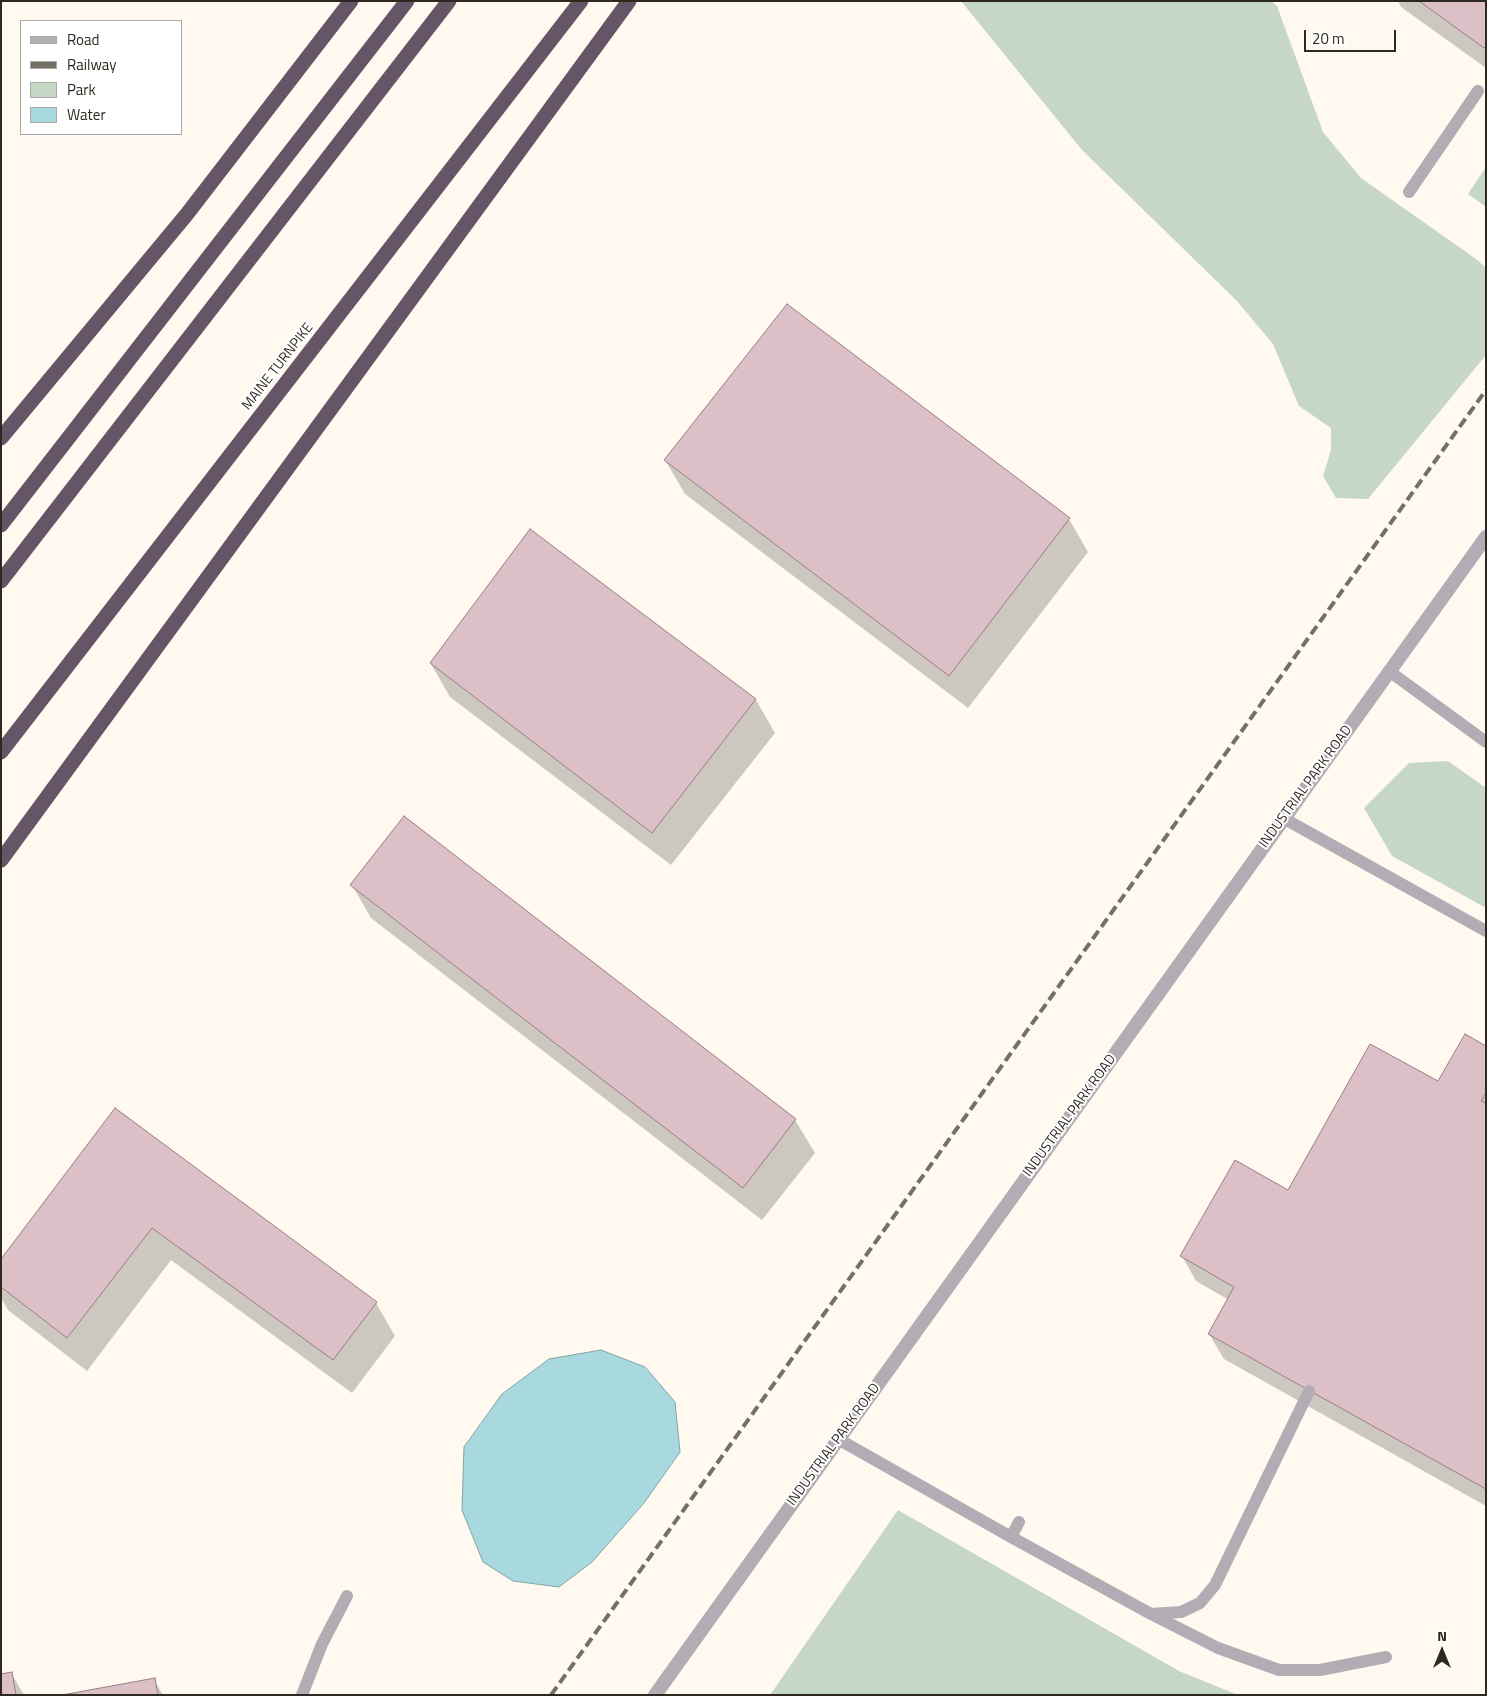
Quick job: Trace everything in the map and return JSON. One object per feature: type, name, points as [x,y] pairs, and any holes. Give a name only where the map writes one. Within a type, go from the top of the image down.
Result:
[{"type":"highway","points":[[1,438],[187,214],[351,1]]},
{"type":"highway","points":[[1,525],[407,1]]},
{"type":"highway","points":[[1,581],[448,1]]},
{"type":"highway","name":"MAINE TURNPIKE","points":[[1,752],[581,1]]},
{"type":"highway","points":[[1,860],[629,1]]},
{"type":"street","name":"INDUSTRIAL PARK ROAD","points":[[655,1695],[1486,537]]},
{"type":"lane","points":[[1409,192],[1478,91]]},
{"type":"lane","points":[[1389,671],[1486,742]]},
{"type":"lane","points":[[1283,818],[1486,931]]},
{"type":"lane","points":[[1151,1614],[1181,1612],[1200,1603],[1216,1585],[1309,1391]]},
{"type":"lane","points":[[838,1439],[1011,1537],[1151,1614],[1218,1648],[1279,1670],[1320,1670],[1386,1657]]},
{"type":"lane","points":[[1011,1537],[1019,1522]]},
{"type":"lane","points":[[302,1695],[322,1644],[347,1596]]},
{"type":"green space","points":[[961,1],[1271,1],[1277,6],[1323,132],[1361,178],[1486,268],[1486,355],[1368,499],[1336,498],[1323,476],[1331,450],[1331,428],[1299,406],[1273,344],[1237,301],[1082,150]]},
{"type":"green space","points":[[1486,167],[1486,207],[1468,194]]},
{"type":"green space","points":[[1448,761],[1486,788],[1486,908],[1392,856],[1364,808],[1409,763]]},
{"type":"green space","points":[[898,1510],[1179,1671],[1238,1695],[770,1695]]},
{"type":"water","points":[[601,1350],[645,1367],[675,1402],[680,1452],[644,1503],[592,1562],[559,1587],[513,1581],[483,1562],[462,1510],[464,1447],[502,1394],[549,1359]]},
{"type":"building","points":[[1419,1],[1486,1],[1486,46],[1484,48]]},
{"type":"building","points":[[787,304],[1070,518],[949,676],[664,460]]},
{"type":"building","points":[[530,529],[756,699],[652,833],[430,663]]},
{"type":"building","points":[[404,816],[796,1119],[743,1188],[350,885]]},
{"type":"building","points":[[1465,1034],[1486,1046],[1486,1093],[1481,1101],[1486,1103],[1486,1489],[1208,1334],[1234,1287],[1180,1256],[1235,1160],[1288,1190],[1370,1044],[1438,1081]]},
{"type":"building","points":[[115,1108],[377,1302],[333,1360],[152,1228],[67,1338],[1,1287],[1,1259]]},
{"type":"building","points":[[12,1672],[16,1695],[1,1695],[1,1674]]},
{"type":"building","points":[[155,1678],[158,1695],[62,1695]]},
{"type":"railway","points":[[551,1695],[1486,390]]}]
